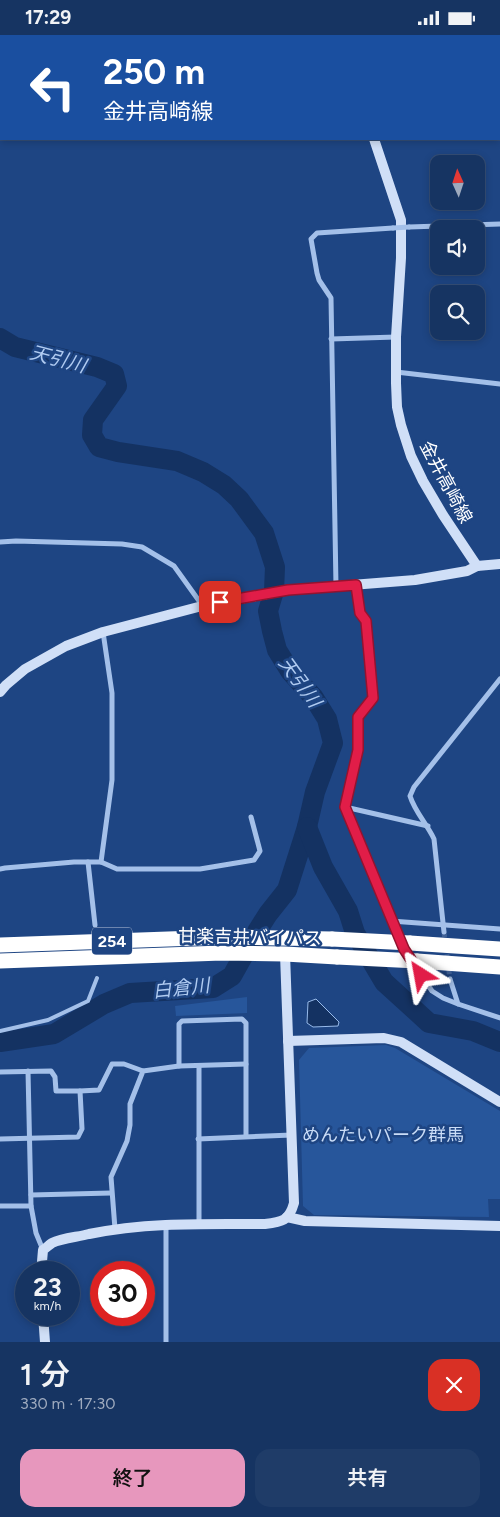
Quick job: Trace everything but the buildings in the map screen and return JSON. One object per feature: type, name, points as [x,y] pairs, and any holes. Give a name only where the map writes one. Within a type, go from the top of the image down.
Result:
[{"type":"highway","name":"甘楽吉井バイパス","points":[[0,945],[270,937],[500,949]]},
{"type":"highway","name":"甘楽吉井バイパス","points":[[0,961],[222,953],[285,954],[500,967]]},
{"type":"street","name":"金井高崎線","points":[[374,140],[401,220],[401,258],[396,337],[397,407],[401,425],[411,456],[442,515],[477,565]]},
{"type":"street","points":[[336,586],[331,298],[316,273],[311,239],[317,233],[393,227],[500,224]]},
{"type":"street","points":[[331,339],[396,337]]},
{"type":"street","points":[[396,372],[500,384]]},
{"type":"street","points":[[0,542],[122,544],[142,547],[174,566],[202,606]]},
{"type":"street","points":[[0,692],[25,669],[66,646],[103,632],[202,606],[288,590],[432,577],[467,571],[477,565],[500,564]]},
{"type":"street","points":[[356,585],[360,613],[366,621],[373,698],[358,717],[358,750],[345,807],[404,949],[432,991],[443,999],[500,1018]]},
{"type":"street","points":[[101,862],[112,780],[112,693],[103,632]]},
{"type":"street","points":[[444,931],[434,839],[428,826],[413,805],[410,796],[414,787],[500,679]]},
{"type":"street","points":[[345,807],[428,826]]},
{"type":"street","points":[[0,869],[5,867],[101,862],[117,869],[200,869],[254,860],[260,851],[251,817]]},
{"type":"street","points":[[88,862],[94,925]]},
{"type":"street","points":[[391,921],[500,929]]},
{"type":"street","points":[[43,1251],[52,1243],[115,1229],[166,1225],[265,1224],[280,1222],[290,1215],[294,1203],[285,954]]},
{"type":"street","points":[[450,979],[458,1004]]},
{"type":"street","points":[[179,1066],[179,1024],[182,1021],[242,1019],[246,1023],[246,1136]]},
{"type":"street","points":[[288,1041],[384,1038],[401,1042],[500,1102]]},
{"type":"street","points":[[0,1072],[51,1071],[56,1077],[56,1091],[80,1091],[100,1090],[112,1064],[124,1064],[143,1071],[179,1066],[246,1064]]},
{"type":"street","points":[[199,1066],[199,1224]]},
{"type":"street","points":[[28,1071],[31,1206],[36,1233],[43,1251],[42,1261]]},
{"type":"street","points":[[115,1229],[111,1177],[127,1141],[130,1125],[130,1104],[143,1071]]},
{"type":"street","points":[[0,1139],[78,1137],[82,1129],[80,1091]]},
{"type":"street","points":[[198,1139],[292,1135]]},
{"type":"street","points":[[31,1195],[111,1193]]},
{"type":"street","points":[[0,1206],[31,1206]]},
{"type":"street","points":[[287,1217],[305,1221],[500,1226]]},
{"type":"street","points":[[166,1225],[166,1342]]},
{"type":"street","points":[[44,1326],[45,1342]]},
{"type":"lane","points":[[0,1031],[48,1020],[88,1001],[97,978]]},
{"type":"green space","points":[[247,997],[247,1013],[176,1016],[175,1006]]},
{"type":"green space","name":"めんたいパーク群馬","points":[[386,1045],[395,1048],[500,1111],[500,1199],[488,1199],[489,1217],[314,1215],[303,1206],[299,1060],[309,1048]]},
{"type":"shaded area","points":[[316,999],[339,1022],[338,1026],[313,1027],[307,1023],[308,1002]]},
{"type":"waterway","name":"天引川","points":[[0,338],[15,347],[97,367],[114,374],[117,386],[93,420],[92,435],[99,447],[118,452],[177,461],[203,472],[224,485],[239,499],[264,533],[275,567],[274,591],[268,611],[277,650],[290,671],[314,698],[327,719],[333,743],[315,792],[307,827],[287,890],[268,914],[232,976],[213,988],[130,993],[104,1004],[54,1034],[0,1042]]},
{"type":"waterway","name":"天引川","points":[[307,827],[323,867],[348,911],[355,933],[384,982],[429,1023],[473,1031],[500,1042]]},
{"type":"tunnel","points":[[444,932],[450,979]]},
{"type":"route","points":[[220,602],[288,590],[356,585],[360,613],[366,621],[373,698],[358,717],[358,750],[345,807],[404,949],[421,975]]},
{"type":"water label","name":"白倉川","points":[[181,988]]}]
